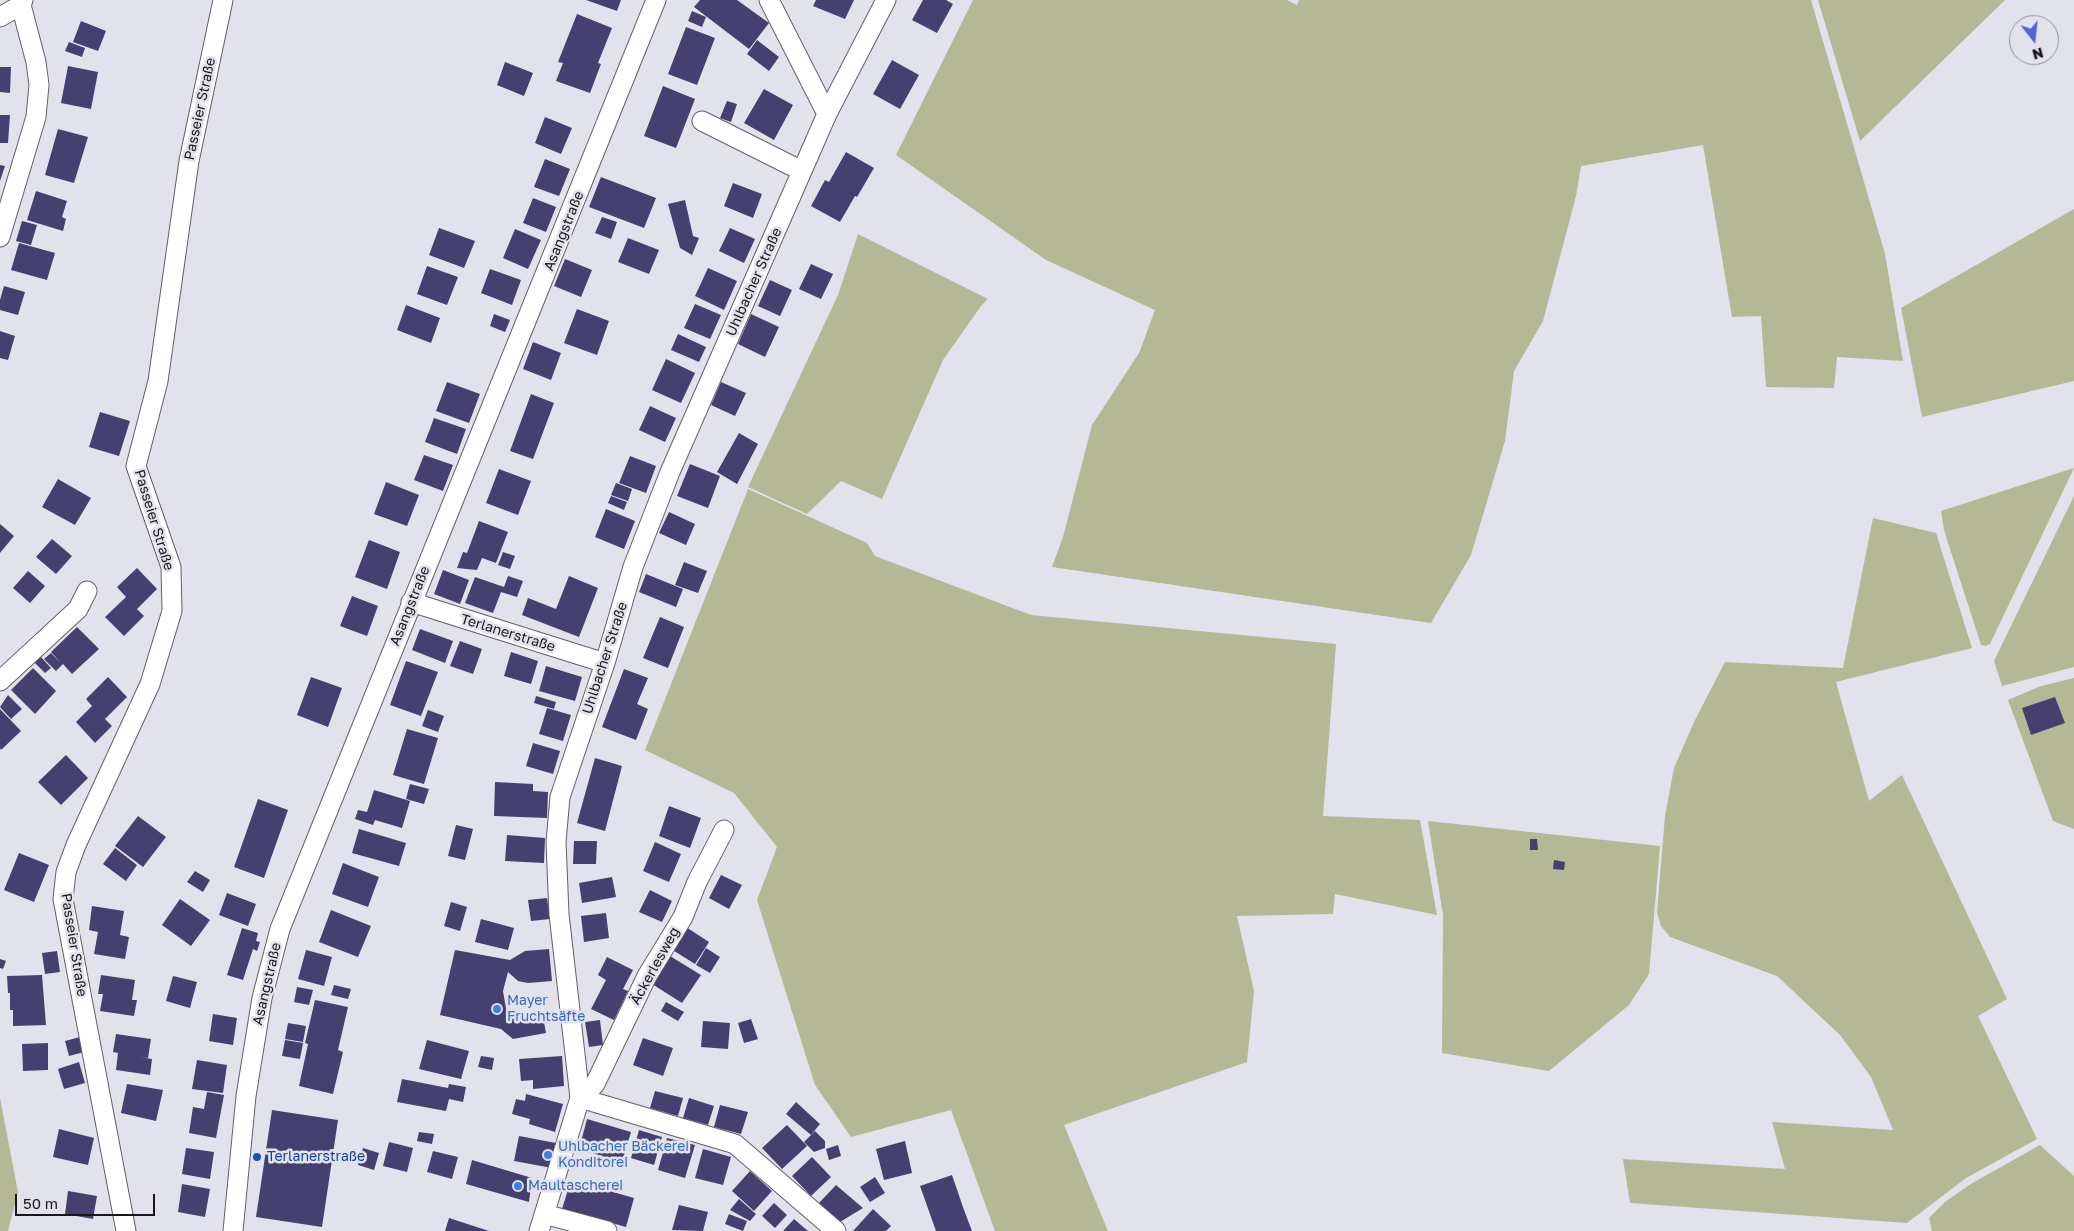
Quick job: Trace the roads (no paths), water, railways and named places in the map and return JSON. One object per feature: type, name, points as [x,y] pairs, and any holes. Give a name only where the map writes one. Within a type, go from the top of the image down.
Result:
[{"type":"street","name":"Passeier Straße","points":[[126,1231],[64,898],[66,872],[76,845],[150,684],[172,611],[171,567],[136,466],[158,381],[189,161],[223,0]]},
{"type":"street","name":"Asangstraße","points":[[233,1231],[248,1086],[262,998],[280,929],[656,0]]},
{"type":"street","points":[[769,0],[827,114]]},
{"type":"street","name":"Uhlbacher Straße","points":[[542,1223],[580,1098],[559,914],[556,842],[560,797],[605,663],[633,567],[670,472],[827,114],[886,0]]},
{"type":"street","points":[[0,17],[22,2],[36,62],[39,85],[36,118],[0,237]]},
{"type":"street","points":[[702,121],[802,172]]},
{"type":"street","points":[[0,681],[78,609],[87,591]]},
{"type":"street","name":"Terlanerstraße","points":[[411,602],[605,663]]},
{"type":"street","name":"Äckerlesweg","points":[[580,1098],[595,1084],[647,976],[683,917],[697,882],[724,830]]},
{"type":"street","points":[[580,1098],[735,1144],[836,1231]]},
{"type":"street","points":[[542,1223],[607,1231]]},
{"type":"place","name":"Mayer Fruchtsäfte","points":[[497,1009]]},
{"type":"place","name":"Uhlbacher Bäckerei Konditorei","points":[[548,1155]]},
{"type":"place","name":"Terlanerstraße","points":[[257,1157]]},
{"type":"place","name":"Maultascherei","points":[[518,1186]]}]
